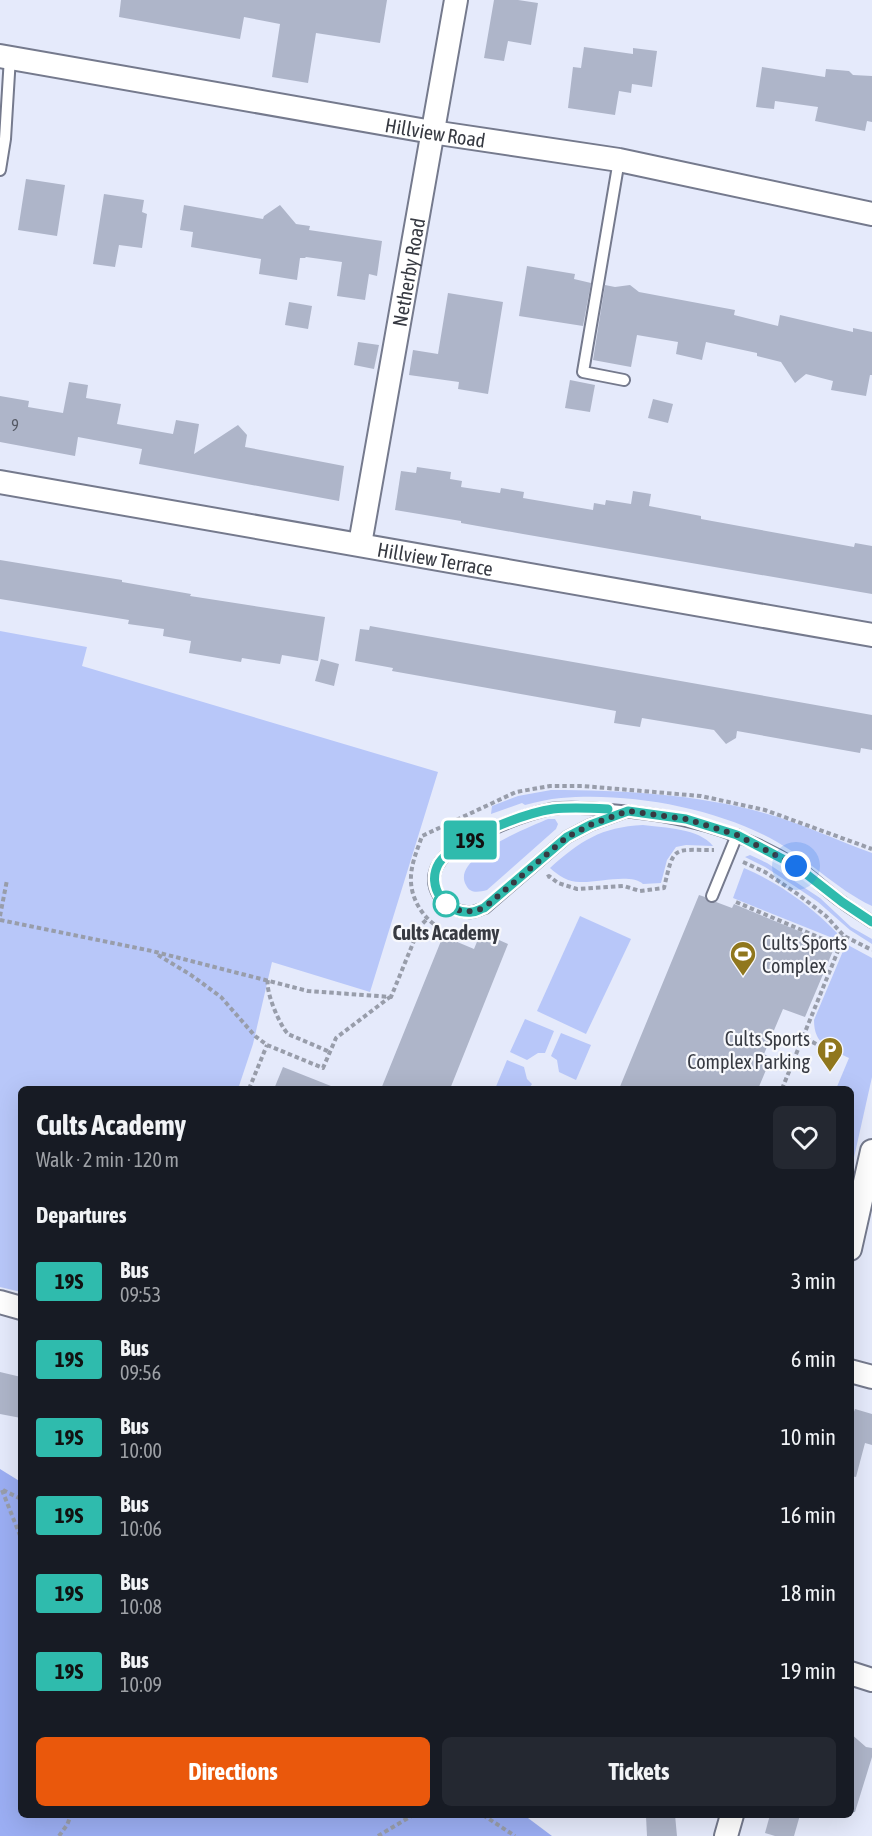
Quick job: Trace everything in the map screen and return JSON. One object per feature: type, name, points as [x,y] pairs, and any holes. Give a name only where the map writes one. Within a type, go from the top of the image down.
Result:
[{"type":"street","name":"Netherby Road","points":[[360,544],[456,0]]},
{"type":"street","name":"Hillview Road","points":[[5,57],[432,132],[619,160],[872,214]]},
{"type":"street","name":"Hillview Terrace","points":[[0,482],[872,634]]},
{"type":"street","points":[[854,1231],[872,1151]]},
{"type":"street","points":[[0,1302],[18,1307]]},
{"type":"street","points":[[854,1372],[872,1377]]},
{"type":"street","points":[[854,1674],[872,1680]]},
{"type":"street","points":[[726,1836],[731,1818]]},
{"type":"lane","points":[[0,170],[5,139],[5,57]]},
{"type":"lane","points":[[619,160],[583,372],[624,380]]},
{"type":"lane","points":[[628,811],[590,825],[567,837],[484,908],[473,912],[452,909],[437,893],[434,872],[440,862],[447,854],[481,833],[516,819],[553,809],[588,808],[628,811],[686,819],[737,835],[796,866],[872,922]]},
{"type":"lane","points":[[712,896],[737,835]]},
{"type":"path","points":[[480,929],[462,934],[444,930],[427,919],[414,902],[411,882],[412,865],[422,836],[516,792],[550,786],[618,788],[701,796],[765,810],[872,849]]},
{"type":"path","points":[[541,882],[549,876],[558,884],[577,889],[624,886],[640,891],[664,888],[670,862],[680,850],[716,850],[765,872],[826,916],[844,936],[872,950]]},
{"type":"path","points":[[7,880],[0,918],[152,951],[308,991],[391,997]]},
{"type":"path","points":[[736,902],[839,946]]},
{"type":"path","points":[[152,951],[191,975],[220,997],[255,1036],[267,1045],[323,1068],[336,1038],[391,997],[420,927],[427,919]]},
{"type":"path","points":[[783,1086],[844,936]]},
{"type":"path","points":[[268,980],[266,987],[283,1028],[288,1034],[330,1052]]},
{"type":"path","points":[[803,1038],[820,1046],[819,1049]]},
{"type":"path","points":[[250,1086],[267,1045]]},
{"type":"path","points":[[1,1490],[18,1498]]},
{"type":"path","points":[[1,1490],[18,1531]]},
{"type":"path","points":[[59,1836],[70,1818]]},
{"type":"path","points":[[378,1836],[407,1818]]},
{"type":"path","points":[[488,1818],[515,1836]]},
{"type":"shaded area","points":[[0,631],[87,647],[82,666],[438,772],[370,992],[272,962],[253,1044],[239,1086],[18,1086],[18,1291],[0,1287]]},
{"type":"shaded area","points":[[551,790],[631,792],[685,797],[764,813],[791,822],[872,853],[872,906],[846,891],[770,838],[747,827],[695,810],[641,800],[587,797],[556,798],[525,805],[522,803],[491,814],[492,806],[518,796]]},
{"type":"shaded area","points":[[548,819],[555,819],[558,824],[556,829],[487,890],[475,892],[468,888],[464,874],[480,854],[494,844]]},
{"type":"shaded area","points":[[643,825],[690,832],[707,840],[713,846],[676,847],[667,860],[661,883],[643,884],[630,879],[576,882],[564,878],[550,868],[571,850],[592,837],[615,829]]},
{"type":"shaded area","points":[[750,855],[767,863],[820,898],[851,927],[872,939],[872,944],[850,930],[818,902],[765,867],[745,857]]},
{"type":"shaded area","points":[[744,868],[782,888],[805,905],[837,933],[835,939],[733,898]]},
{"type":"shaded area","points":[[580,916],[631,939],[586,1034],[537,1011]]},
{"type":"shaded area","points":[[846,944],[872,958],[872,1077],[854,1158],[854,1086],[837,1086],[849,1058],[824,1045],[817,1035],[814,1020]]},
{"type":"shaded area","points":[[525,1019],[554,1031],[545,1053],[538,1053],[527,1060],[510,1052]]},
{"type":"shaded area","points":[[561,1033],[591,1045],[576,1080],[559,1072],[557,1060],[551,1056]]},
{"type":"shaded area","points":[[507,1060],[524,1067],[527,1079],[532,1084],[531,1086],[496,1086]]},
{"type":"shaded area","points":[[0,1469],[18,1480],[18,1818],[528,1818],[552,1836],[0,1836]]},
{"type":"building","points":[[121,0],[387,0],[380,43],[316,33],[308,83],[272,77],[280,24],[244,17],[240,39],[119,17]]},
{"type":"building","points":[[494,0],[538,3],[531,45],[508,41],[504,61],[484,58]]},
{"type":"building","points":[[584,47],[633,54],[633,48],[657,51],[652,87],[632,84],[631,93],[619,91],[615,115],[568,108],[573,67],[581,68]]},
{"type":"building","points":[[762,67],[825,77],[826,69],[849,71],[853,75],[872,76],[872,122],[867,121],[865,131],[815,121],[818,107],[775,101],[774,109],[756,107]]},
{"type":"building","points":[[26,179],[65,185],[57,236],[18,230]]},
{"type":"building","points":[[104,194],[144,200],[142,212],[147,214],[142,248],[119,245],[115,267],[93,264]]},
{"type":"building","points":[[184,205],[263,219],[280,205],[296,224],[310,226],[309,230],[382,241],[377,276],[369,274],[365,300],[337,296],[342,262],[300,258],[297,280],[259,274],[261,259],[191,247],[193,232],[180,230]]},
{"type":"building","points":[[527,266],[575,274],[574,279],[591,283],[583,326],[519,316]]},
{"type":"building","points":[[605,285],[615,287],[630,285],[639,292],[735,310],[734,315],[778,326],[780,315],[853,332],[853,328],[872,332],[872,375],[870,375],[866,396],[831,390],[833,381],[806,374],[795,383],[781,362],[757,356],[757,353],[706,342],[702,360],[676,354],[678,342],[637,335],[631,367],[593,360]]},
{"type":"building","points":[[448,293],[503,302],[488,394],[458,389],[459,382],[409,375],[413,350],[438,354]]},
{"type":"building","points":[[289,302],[312,306],[308,329],[285,325]]},
{"type":"building","points":[[358,342],[379,345],[374,369],[354,365]]},
{"type":"building","points":[[570,380],[595,385],[590,412],[565,408]]},
{"type":"building","points":[[69,382],[88,385],[86,398],[121,404],[117,424],[173,434],[176,420],[199,424],[194,454],[238,425],[247,435],[245,447],[344,466],[339,501],[139,464],[142,449],[78,437],[75,456],[0,442],[0,396],[29,401],[28,407],[63,413]]},
{"type":"building","points":[[653,399],[673,404],[668,423],[648,418]]},
{"type":"building","points":[[417,467],[451,472],[450,479],[462,481],[461,487],[500,493],[501,488],[524,492],[523,498],[593,510],[594,503],[605,505],[606,500],[631,504],[633,491],[651,494],[649,506],[701,516],[701,519],[854,547],[855,543],[872,546],[872,594],[395,510],[401,471],[416,473]]},
{"type":"building","points":[[0,560],[122,580],[122,582],[191,594],[190,596],[325,617],[318,661],[282,655],[280,664],[242,658],[241,662],[189,653],[191,641],[163,636],[164,629],[128,624],[129,620],[0,599]]},
{"type":"building","points":[[370,626],[872,715],[872,750],[861,748],[860,753],[737,731],[736,738],[726,744],[714,730],[642,718],[640,727],[614,723],[616,711],[392,671],[393,668],[355,661],[360,629],[369,630]]},
{"type":"building","points":[[321,659],[339,664],[334,686],[315,681]]},
{"type":"building","name":"Cults Sports Complex","points":[[699,895],[705,897],[710,903],[716,902],[732,908],[734,904],[835,946],[805,1017],[783,1009],[764,1054],[771,1058],[759,1086],[620,1086]]},
{"type":"building","name":"Cults Academy","points":[[481,932],[508,944],[451,1086],[382,1086],[443,936],[474,949]]},
{"type":"building","points":[[283,1067],[331,1086],[275,1086]]},
{"type":"building","points":[[0,1372],[18,1376],[18,1417],[0,1414]]},
{"type":"building","points":[[855,1409],[872,1414],[872,1445],[865,1443],[856,1477],[854,1477]]},
{"type":"building","points":[[854,1736],[866,1747],[872,1748],[872,1757],[855,1812]]},
{"type":"building","points":[[646,1818],[675,1818],[677,1836],[647,1836]]},
{"type":"building","points":[[769,1818],[799,1818],[794,1836],[775,1836],[765,1833]]},
{"type":"bus line","name":"19S","points":[[608,809],[553,809],[516,819],[481,833],[447,854],[440,862],[434,872],[437,893],[452,909],[473,912],[484,908],[567,837],[578,830],[628,811],[686,819],[737,835],[796,866],[872,922]]},
{"type":"place","name":"Cults Academy","points":[[446,904]]},
{"type":"place","name":"Cults Sports Complex","points":[[743,977]]},
{"type":"place","name":"Cults Sports Complex Parking","points":[[830,1073]]},
{"type":"route","points":[[446,904],[443,902],[452,909],[463,912],[473,912],[484,908],[567,837],[578,830],[628,811],[686,819],[737,835],[796,866]]}]
